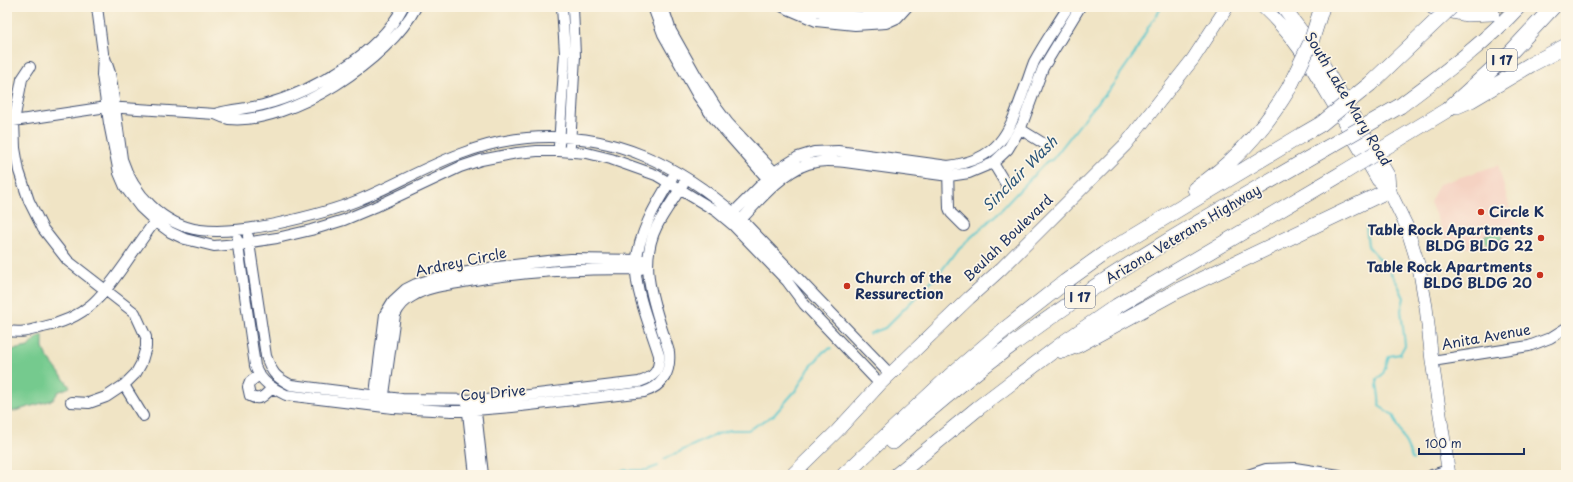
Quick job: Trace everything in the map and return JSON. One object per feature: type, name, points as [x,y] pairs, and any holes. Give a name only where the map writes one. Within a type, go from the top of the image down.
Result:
[{"type":"highway","points":[[1143,230],[1153,218],[1209,180],[1238,154],[1257,134],[1274,112],[1289,88],[1311,42],[1322,7]]},
{"type":"highway","points":[[1433,7],[1466,14],[1492,13]]},
{"type":"highway","points":[[844,475],[950,376],[1064,282],[1104,254],[1143,230],[1321,124],[1370,84],[1451,7]]},
{"type":"highway","name":"Arizona Veterans Highway","points":[[857,475],[943,398],[992,359],[1052,316],[1170,239],[1400,106],[1458,62],[1499,28],[1518,7]]},
{"type":"highway","name":"Arizona Veterans Highway","points":[[897,475],[978,408],[1066,341],[1117,306],[1447,110],[1511,52],[1554,7]]},
{"type":"highway","points":[[1447,110],[1470,100],[1566,46]]},
{"type":"highway","points":[[1044,358],[1078,345],[1184,288],[1389,190]]},
{"type":"main road","name":"Beulah Boulevard","points":[[792,475],[890,374],[968,298],[1001,269],[1125,145],[1193,59],[1227,7]]},
{"type":"main road","name":"South Lake Mary Road","points":[[1263,7],[1281,24],[1311,64],[1378,180],[1389,190],[1406,225],[1419,267],[1426,307],[1448,473]]},
{"type":"main road","name":"South Lake Mary Road","points":[[1283,7],[1310,42],[1388,175],[1389,190]]},
{"type":"street","points":[[97,7],[103,53],[102,75],[112,108],[115,160],[119,173],[125,187],[132,197],[158,217],[170,232],[185,239],[214,246],[238,244],[311,230],[344,220],[460,167],[481,160],[517,153],[559,151],[587,153],[611,159],[656,175],[734,219],[890,374]]},
{"type":"street","points":[[215,114],[229,110],[263,105],[289,97],[312,87],[364,52],[387,30],[403,7]]},
{"type":"street","points":[[10,121],[112,108],[215,114],[228,119],[250,118],[286,109],[326,91],[369,62],[386,47],[400,31],[416,7]]},
{"type":"street","points":[[559,151],[565,53],[562,7]]},
{"type":"street","points":[[570,152],[575,56],[573,7]]},
{"type":"street","points":[[654,7],[663,34],[698,96],[712,116],[772,179],[782,180],[809,164],[831,161],[969,173],[993,163],[1008,149],[1020,129],[1043,68],[1080,7]]},
{"type":"street","points":[[662,7],[671,31],[696,77],[716,107],[772,179]]},
{"type":"street","points":[[783,7],[816,20],[855,25],[886,23],[897,18],[907,7]]},
{"type":"street","points":[[806,7],[831,14],[849,16],[885,14],[892,11],[896,7]]},
{"type":"street","points":[[734,219],[772,179],[798,157],[814,152],[827,150],[948,171],[962,164],[976,160],[998,145],[1009,129],[1034,63],[1068,7]]},
{"type":"street","points":[[30,67],[22,79],[10,121],[19,171],[29,201],[43,229],[68,261],[135,313],[146,337],[146,347],[141,364],[136,373],[124,385],[106,396],[89,403],[71,402]]},
{"type":"street","points":[[1020,129],[1046,145]]},
{"type":"street","points":[[158,217],[198,230],[219,231],[248,229],[296,220],[358,200],[458,154],[516,139],[560,138],[600,143],[628,149],[676,171],[716,197],[787,281],[804,304],[880,384]]},
{"type":"street","points":[[993,163],[1007,186]]},
{"type":"street","points":[[642,264],[640,240],[676,171]]},
{"type":"street","points":[[948,171],[948,208],[964,226]]},
{"type":"street","points":[[663,370],[637,282],[642,264],[657,226],[687,177]]},
{"type":"street","points":[[7,331],[22,333],[70,320],[94,303],[106,291],[158,217]]},
{"type":"street","name":"Coy Drive","points":[[236,230],[254,358],[259,375],[265,383],[286,395],[294,397],[379,401],[409,399],[494,399],[639,382],[647,380],[663,370],[666,375],[657,386],[644,392],[472,410],[415,409],[379,401],[291,385],[279,379],[274,374],[268,363],[263,343],[248,229]]},
{"type":"street","name":"Ardrey Circle","points":[[379,401],[395,316],[399,308],[413,296],[445,285],[517,273],[642,264]]},
{"type":"street","name":"Anita Avenue","points":[[1432,361],[1529,346],[1550,338],[1566,328]]},
{"type":"street","points":[[259,375],[250,382],[248,387],[250,396],[255,399],[260,399],[272,388]]},
{"type":"street","points":[[124,385],[143,416]]},
{"type":"street","points":[[471,400],[475,475]]},
{"type":"street","points":[[472,410],[483,475]]},
{"type":"street","points":[[1248,475],[1266,469],[1296,468],[1339,475]]},
{"type":"street","points":[[1432,475],[1448,473]]},
{"type":"shaded area","points":[[1498,165],[1513,219],[1522,225],[1516,234],[1492,245],[1472,248],[1448,246],[1430,202],[1439,184]]},
{"type":"green space","points":[[1501,231],[1501,240],[1489,244],[1485,242],[1485,235]]},
{"type":"green space","points":[[43,335],[43,348],[46,355],[70,387],[58,392],[53,400],[11,412],[7,376],[7,351],[28,347],[37,337]]},
{"type":"waterway","name":"Sinclair Wash","points":[[869,334],[885,328],[939,274],[956,251],[1000,211],[1047,161],[1052,160],[1112,86],[1135,53],[1149,26],[1162,7]]},
{"type":"waterway","points":[[1366,226],[1368,246],[1386,266],[1397,283],[1404,298],[1401,310],[1405,345],[1400,354],[1389,356],[1383,374],[1377,379],[1377,382],[1379,406],[1393,415],[1413,460]]},
{"type":"waterway","name":"Sinclair Wash","points":[[664,459],[715,435],[730,430],[748,430],[774,415],[796,390],[808,370],[823,352],[831,348]]},
{"type":"waterway","name":"Sinclair Wash","points":[[614,475],[625,470],[647,470],[658,466]]},
{"type":"tunnel","points":[[1492,13],[1515,7]]},
{"type":"place","name":"Circle K","points":[[1481,212]]},
{"type":"place","name":"Table Rock Apartments BLDG BLDG 22","points":[[1541,238]]},
{"type":"place","name":"Table Rock Apartments BLDG BLDG 20","points":[[1540,275]]},
{"type":"place","name":"Church of the Ressurection","points":[[847,286]]}]
